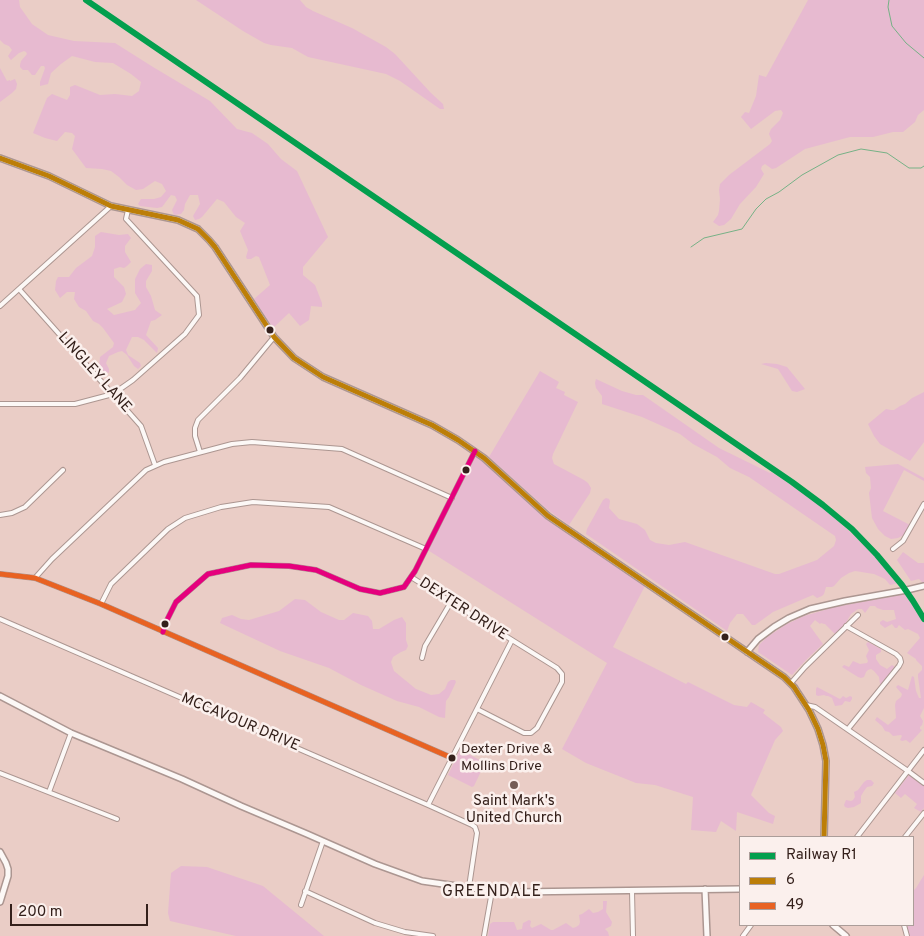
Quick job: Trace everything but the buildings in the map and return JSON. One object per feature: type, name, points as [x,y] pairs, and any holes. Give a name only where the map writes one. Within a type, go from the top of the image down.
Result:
[{"type":"main road","points":[[0,158],[49,176],[111,206],[178,220],[198,229],[220,254],[274,337],[294,358],[323,377],[432,425],[458,440],[484,458],[548,516],[791,683],[814,720],[821,738],[826,760],[824,836]]},
{"type":"main road","points":[[747,652],[767,632],[782,622],[804,612],[828,604],[924,586]]},
{"type":"main road","points":[[0,696],[71,732],[375,864],[422,881],[492,891],[516,892],[739,889]]},
{"type":"main road","points":[[0,852],[8,869],[0,902]]},
{"type":"main road","points":[[705,889],[706,936]]},
{"type":"main road","points":[[834,926],[846,936]]},
{"type":"street","points":[[0,306],[111,206]]},
{"type":"street","points":[[0,404],[75,404],[113,394],[133,380],[184,334],[199,315],[197,296],[126,219],[128,210]]},
{"type":"street","name":"LINGLEY LANE","points":[[19,288],[141,426],[155,465]]},
{"type":"street","points":[[200,452],[195,436],[198,420],[240,378],[274,337]]},
{"type":"street","points":[[35,578],[146,470],[155,465],[232,444],[252,442],[342,449],[452,498]]},
{"type":"street","points":[[163,632],[176,602],[208,574],[251,565],[289,566],[316,570],[360,589],[380,593],[404,587],[426,549],[475,452]]},
{"type":"street","points":[[0,515],[12,513],[25,507],[63,470]]},
{"type":"street","points":[[102,604],[111,584],[163,534],[184,518],[222,507],[253,502],[329,507],[426,549]]},
{"type":"street","points":[[893,549],[903,541],[924,504]]},
{"type":"street","points":[[0,574],[35,578],[102,604],[452,758]]},
{"type":"street","name":"DEXTER DRIVE","points":[[411,577],[512,640],[428,805]]},
{"type":"street","points":[[422,658],[425,646],[451,602]]},
{"type":"street","points":[[791,683],[858,615]]},
{"type":"street","name":"MCCAVOUR DRIVE","points":[[0,619],[472,825],[477,830],[477,836],[469,887]]},
{"type":"street","points":[[846,626],[893,652],[901,660],[899,666],[848,729]]},
{"type":"street","points":[[477,709],[524,733],[531,733],[537,728],[562,682],[562,674],[557,668],[512,640]]},
{"type":"street","points":[[806,705],[815,706],[924,784]]},
{"type":"street","points":[[49,792],[71,732]]},
{"type":"street","points":[[857,836],[924,750]]},
{"type":"street","points":[[0,773],[117,819]]},
{"type":"street","points":[[906,836],[924,813]]},
{"type":"street","points":[[300,905],[323,841]]},
{"type":"street","points":[[632,890],[633,936]]},
{"type":"street","points":[[306,891],[375,923],[405,932],[433,936]]},
{"type":"street","points":[[484,936],[492,891]]},
{"type":"shaded area","points":[[0,0],[19,0],[20,7],[32,24],[48,35],[74,41],[115,43],[210,101],[237,129],[252,133],[268,144],[281,159],[297,171],[328,237],[303,267],[303,275],[315,285],[322,307],[311,306],[309,320],[300,326],[289,313],[273,328],[254,299],[270,285],[259,257],[247,259],[246,257],[248,250],[240,231],[245,223],[236,217],[224,202],[217,199],[202,217],[195,220],[193,216],[200,204],[198,195],[190,195],[181,214],[174,215],[172,210],[177,200],[175,196],[171,195],[162,207],[140,206],[138,204],[141,199],[161,197],[166,191],[162,184],[155,181],[143,189],[136,190],[111,171],[86,168],[72,149],[75,136],[72,133],[65,132],[57,141],[33,133],[47,98],[52,94],[67,100],[70,95],[70,87],[75,85],[100,95],[132,96],[139,91],[141,82],[113,63],[95,62],[72,56],[51,73],[48,84],[40,86],[44,66],[41,66],[35,75],[32,75],[28,70],[23,70],[20,65],[27,54],[26,52],[19,53],[11,60],[8,56],[12,50],[0,40]]},
{"type":"shaded area","points":[[196,0],[300,0],[313,11],[352,28],[386,47],[443,104],[444,109],[440,109],[400,81],[386,74],[308,57],[292,48],[264,43]]},
{"type":"shaded area","points":[[808,0],[924,0],[924,110],[918,115],[915,122],[903,132],[893,132],[873,137],[850,137],[805,149],[776,168],[772,169],[765,164],[761,169],[764,174],[756,187],[740,204],[731,219],[724,225],[719,226],[713,222],[719,211],[720,184],[770,144],[772,141],[769,134],[771,129],[780,120],[783,113],[781,110],[775,111],[751,129],[741,117],[745,112],[749,113],[756,96],[759,75],[766,77]]},
{"type":"shaded area","points":[[0,68],[7,81],[15,79],[17,84],[16,89],[0,102]]},
{"type":"shaded area","points":[[101,232],[119,235],[128,234],[131,238],[125,246],[125,252],[131,262],[124,268],[114,269],[114,277],[124,287],[126,294],[122,302],[107,309],[114,315],[135,310],[141,303],[135,293],[135,279],[140,269],[146,264],[152,265],[152,271],[146,281],[146,287],[155,310],[162,315],[151,321],[146,335],[158,348],[157,353],[144,340],[132,337],[126,350],[128,355],[140,363],[141,366],[138,369],[122,351],[109,356],[106,363],[109,373],[103,371],[99,366],[100,357],[113,347],[114,343],[103,328],[93,321],[86,311],[79,307],[74,299],[75,292],[67,292],[60,298],[55,290],[58,277],[69,277],[76,268],[92,256],[95,247],[95,236]]},
{"type":"shaded area","points":[[766,363],[787,367],[805,389],[797,392],[792,391],[778,369],[761,364]]},
{"type":"shaded area","points":[[540,371],[559,382],[556,388],[565,392],[564,395],[578,402],[552,458],[554,464],[584,480],[591,488],[590,493],[569,525],[548,510],[489,457]]},
{"type":"shaded area","points":[[596,379],[622,391],[643,395],[719,448],[771,472],[796,488],[819,504],[847,529],[899,583],[890,585],[885,579],[874,574],[855,571],[841,578],[834,586],[826,587],[822,596],[817,598],[813,595],[773,612],[755,625],[752,625],[743,614],[737,614],[727,631],[586,534],[603,500],[609,499],[609,508],[619,519],[637,524],[645,530],[650,540],[656,543],[669,545],[685,542],[775,574],[817,560],[834,546],[835,536],[749,477],[730,468],[717,457],[693,444],[680,434],[642,417],[602,404],[602,396],[596,388]]},
{"type":"shaded area","points":[[924,392],[924,442],[910,461],[880,444],[868,424],[886,409],[894,410]]},
{"type":"shaded area","points":[[475,451],[548,516],[646,584],[613,647],[686,684],[688,682],[734,705],[747,707],[751,702],[765,710],[763,713],[781,727],[783,731],[775,740],[751,795],[769,813],[775,816],[773,824],[737,812],[736,831],[721,821],[716,832],[691,830],[693,797],[655,785],[636,783],[586,763],[562,749],[607,663],[426,549]]},
{"type":"shaded area","points":[[898,464],[924,478],[924,481],[904,470],[883,511],[910,525],[904,535],[891,539],[878,529],[872,518],[869,493],[871,488],[870,477],[866,473],[865,467]]},
{"type":"shaded area","points":[[903,552],[918,563],[924,563],[924,583],[919,579],[911,581],[897,560]]},
{"type":"shaded area","points":[[906,594],[924,623],[924,708],[920,716],[923,721],[920,727],[922,730],[910,743],[906,740],[900,740],[901,735],[893,736],[885,731],[875,720],[877,717],[888,725],[896,718],[896,701],[902,694],[896,687],[898,685],[908,690],[912,676],[914,677],[916,691],[919,698],[921,698],[918,674],[922,670],[922,666],[907,653],[920,638],[918,634],[908,629],[905,630],[899,625],[897,628],[892,624],[885,628],[880,624],[883,620],[887,622],[896,619],[894,610],[883,610],[870,606],[865,613],[862,609],[858,609],[851,614],[844,626],[835,634],[825,624],[820,624],[815,620],[810,626],[823,644],[792,675],[758,652],[759,645],[766,638],[785,625],[804,616],[835,607]]},
{"type":"shaded area","points":[[295,599],[305,600],[321,612],[339,620],[344,620],[353,613],[368,616],[372,621],[373,629],[379,629],[402,617],[406,623],[408,646],[406,650],[393,657],[391,662],[394,671],[416,689],[431,695],[439,694],[445,689],[448,682],[455,680],[456,682],[446,701],[445,718],[419,707],[397,701],[329,668],[280,651],[220,623],[222,618],[232,615],[249,620],[279,611]]},
{"type":"shaded area","points":[[868,642],[881,649],[881,652],[876,655],[880,665],[887,669],[892,665],[895,667],[881,684],[879,677],[871,669],[861,678],[842,667],[844,665],[849,667],[853,661],[860,664],[867,663],[866,656],[869,650],[866,644]]},
{"type":"shaded area","points":[[817,687],[840,699],[843,696],[846,698],[850,696],[852,699],[850,702],[845,701],[842,705],[835,706],[832,698],[816,695]]},
{"type":"shaded area","points":[[460,750],[485,763],[472,787],[448,775]]},
{"type":"shaded area","points":[[909,775],[924,786],[924,808],[921,812],[914,808],[917,804],[905,794],[901,798],[895,793]]},
{"type":"shaded area","points":[[867,780],[871,780],[874,783],[864,791],[861,796],[861,803],[854,807],[845,807],[846,800],[853,800],[855,797],[854,792]]},
{"type":"shaded area","points":[[181,866],[207,867],[263,886],[324,936],[236,936],[170,921],[168,913],[171,873]]},
{"type":"shaded area","points":[[924,875],[924,936],[909,936],[907,926],[914,926],[914,890]]},
{"type":"shaded area","points":[[603,901],[607,901],[606,912],[612,922],[611,926],[605,929],[609,936],[488,936],[490,924],[493,922],[514,922],[517,930],[522,929],[523,923],[529,920],[531,921],[530,926],[532,928],[541,924],[553,930],[566,923],[573,928],[579,925],[579,915],[589,909],[593,913],[603,909]]},
{"type":"waterway","points":[[889,0],[888,7],[892,26],[906,43],[924,58]]},
{"type":"waterway","points":[[691,247],[704,238],[742,229],[756,209],[766,199],[802,175],[838,155],[861,149],[887,153],[909,168],[921,168],[924,166]]},
{"type":"rail line","name":"R1","points":[[86,0],[792,482],[852,529],[902,585],[924,619]]},
{"type":"transit line","name":"6","points":[[0,158],[49,176],[111,206],[178,220],[198,229],[215,247],[274,337],[294,358],[323,377],[432,425],[458,440],[484,458],[548,516],[784,677],[794,687],[809,710],[823,745],[826,761],[824,836]]},
{"type":"transit line","points":[[163,632],[176,602],[208,574],[251,565],[289,566],[316,570],[360,589],[380,593],[404,587],[415,571],[475,451]]},
{"type":"transit line","name":"49","points":[[0,574],[35,578],[101,604],[452,758]]},
{"type":"place","name":"Dexter Drive & Mollins Drive","points":[[452,758]]},
{"type":"place","name":"Saint Mark's United Church","points":[[514,785]]},
{"type":"district","name":"GREENDALE","points":[[492,893]]}]
